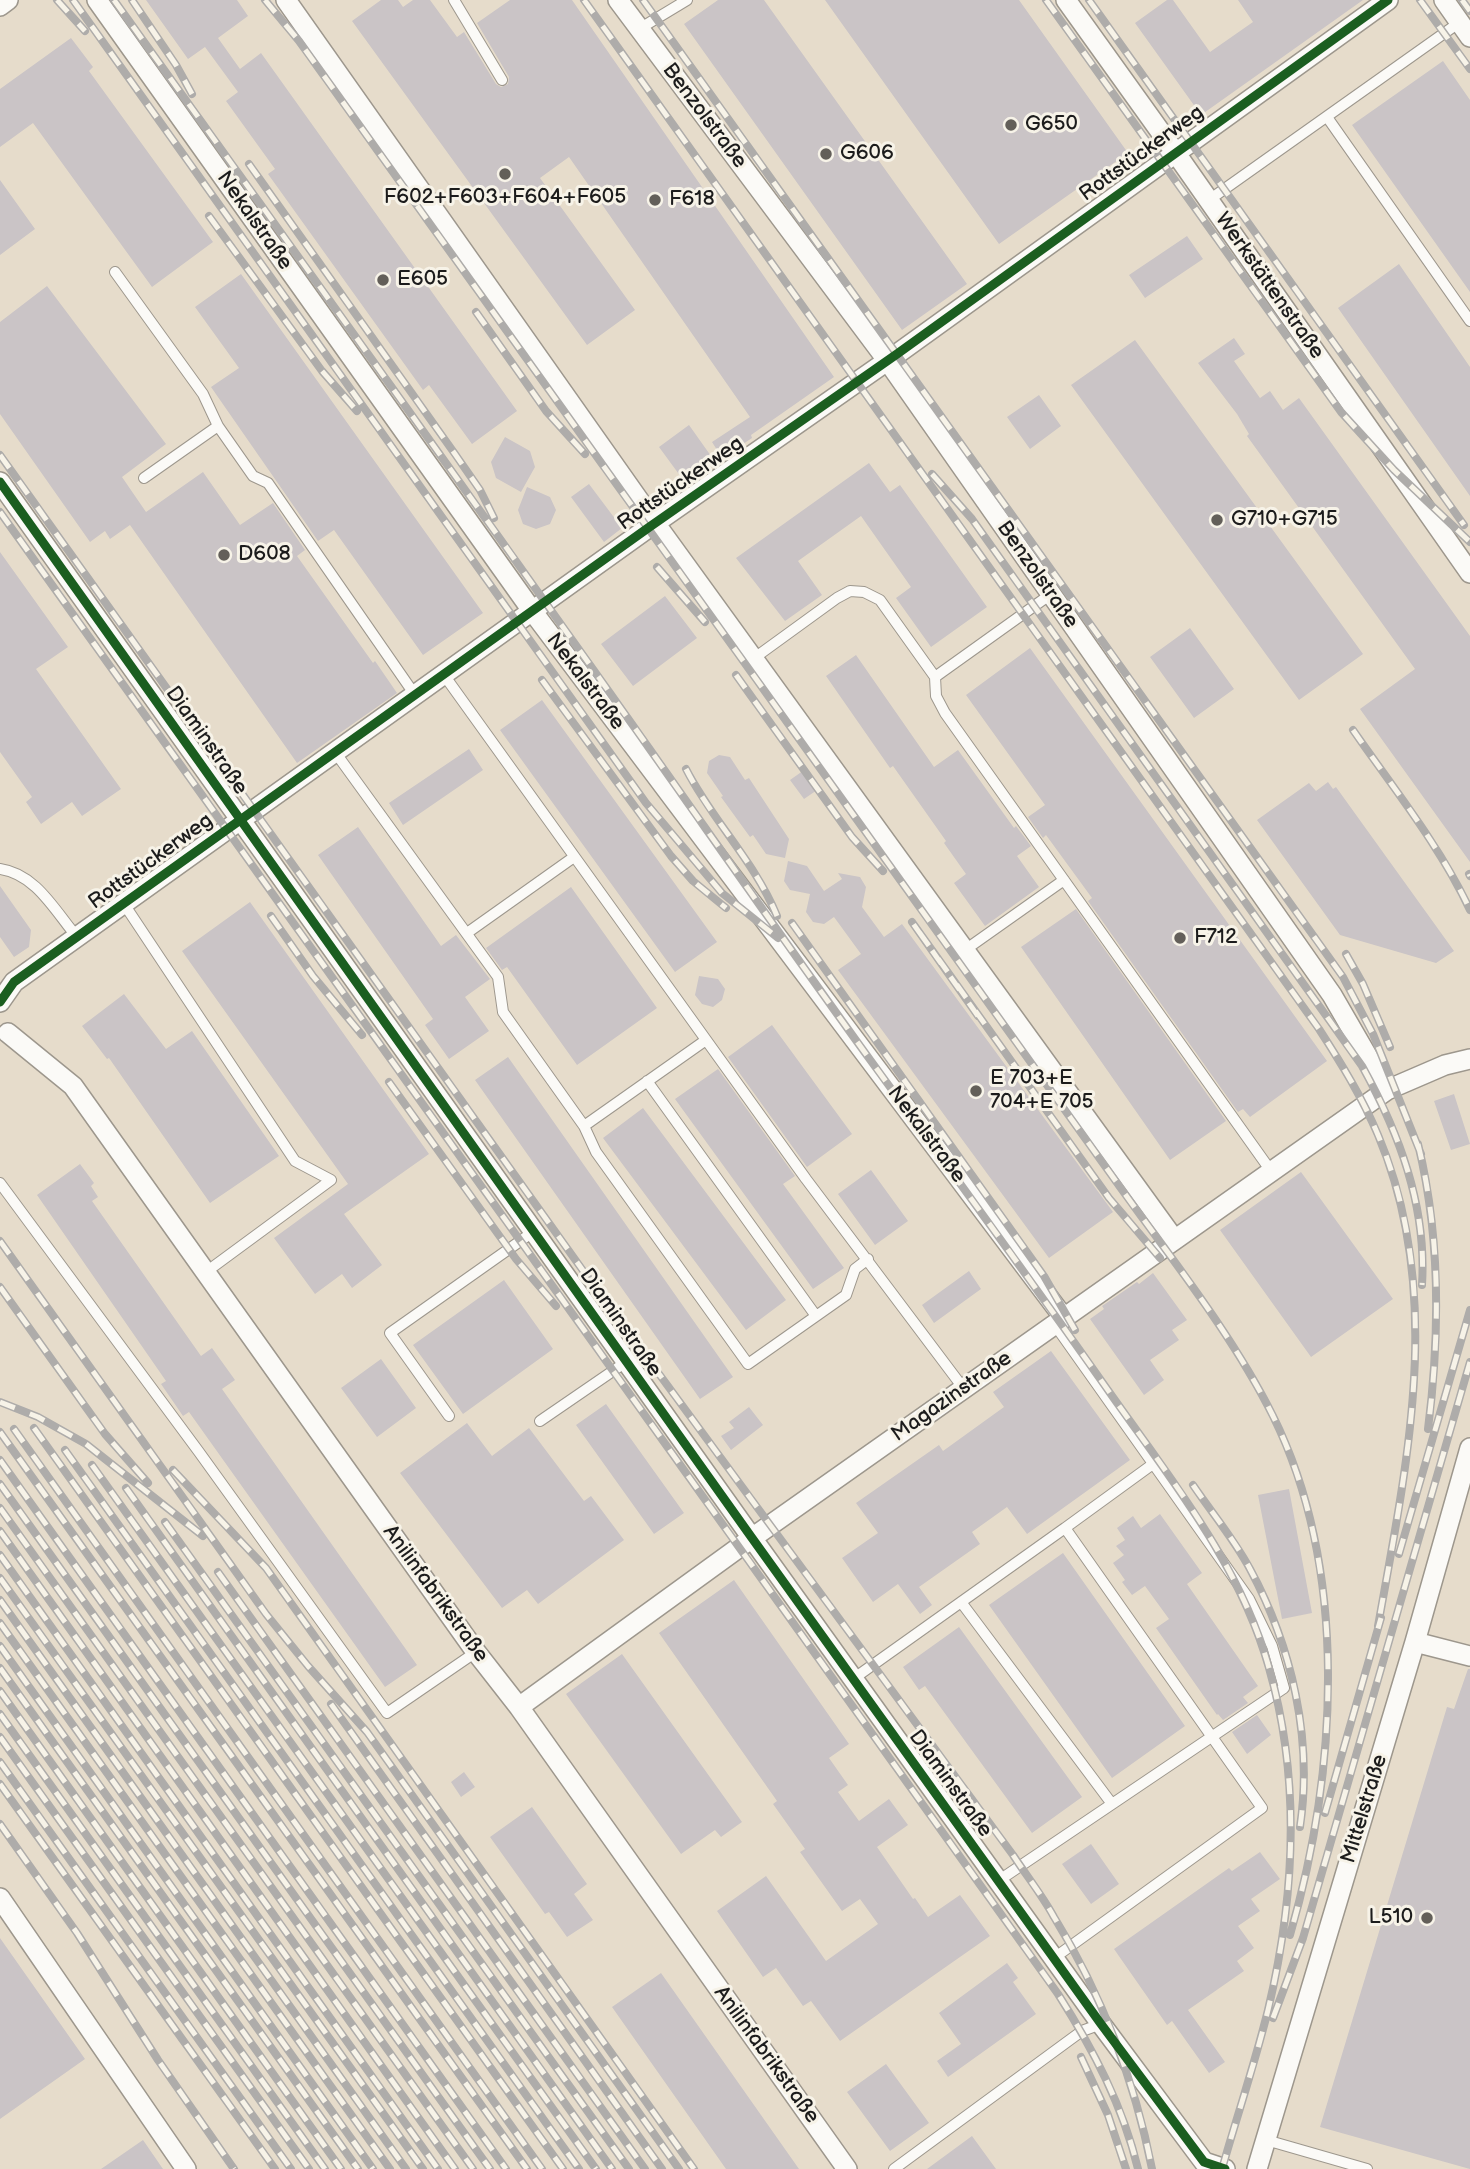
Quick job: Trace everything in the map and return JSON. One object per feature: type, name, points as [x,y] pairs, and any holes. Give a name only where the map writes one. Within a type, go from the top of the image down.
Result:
[{"type":"street","points":[[0,6],[8,0]]},
{"type":"street","name":"Nekalstraße","points":[[97,0],[533,612],[1059,1322]]},
{"type":"street","points":[[286,0],[655,523],[1174,1239]]},
{"type":"street","name":"Werkstättenstraße","points":[[1066,0],[1470,573]]},
{"type":"street","name":"Rottstückerweg","points":[[0,1002],[14,982],[1388,0]]},
{"type":"street","points":[[1444,0],[1465,29]]},
{"type":"street","name":"Benzolstraße","points":[[623,2],[639,29],[887,360],[1332,995],[1387,1090]]},
{"type":"street","name":"Diaminstraße","points":[[0,482],[1101,2024],[1204,2162],[1225,2169]]},
{"type":"street","points":[[0,1008],[9,1023],[4,1038]]},
{"type":"street","name":"Anilinfabrikstraße","points":[[4,1038],[73,1086],[848,2169]]},
{"type":"street","points":[[1387,1090],[1445,1065],[1470,1059]]},
{"type":"street","name":"Magazinstraße","points":[[519,1707],[752,1538],[1387,1090]]},
{"type":"street","name":"Mittelstraße","points":[[1257,2169],[1415,1642],[1470,1448]]},
{"type":"street","points":[[1415,1642],[1470,1656]]},
{"type":"street","points":[[0,1898],[186,2169]]},
{"type":"lane","points":[[454,0],[502,80]]},
{"type":"lane","points":[[639,29],[687,0]]},
{"type":"lane","points":[[1209,201],[1327,117],[1465,29]]},
{"type":"lane","points":[[1327,117],[1470,321]]},
{"type":"lane","points":[[115,272],[203,394],[218,426],[253,476],[268,483],[415,695]]},
{"type":"lane","points":[[144,478],[218,426]]},
{"type":"lane","points":[[753,659],[850,591],[864,592],[880,600],[935,677],[936,696],[945,713],[1271,1171]]},
{"type":"lane","points":[[935,677],[1051,594]]},
{"type":"lane","points":[[444,675],[806,1179],[964,1389]]},
{"type":"lane","points":[[335,752],[498,977],[503,1012],[584,1126],[596,1152],[748,1364],[846,1295],[855,1269],[868,1259]]},
{"type":"lane","points":[[467,933],[574,857]]},
{"type":"lane","name":"Rottstückerweg","points":[[0,869],[15,871],[30,881],[77,937]]},
{"type":"lane","points":[[965,950],[1064,880]]},
{"type":"lane","points":[[124,904],[295,1161],[331,1180],[206,1272]]},
{"type":"lane","points":[[584,1126],[706,1040]]},
{"type":"lane","points":[[648,1081],[816,1316]]},
{"type":"lane","points":[[0,1183],[387,1713],[476,1652]]},
{"type":"lane","points":[[449,1416],[390,1333],[533,1231]]},
{"type":"lane","points":[[998,1881],[1284,1688],[1272,1646],[1249,1600],[1153,1464],[1059,1322]]},
{"type":"lane","points":[[540,1421],[626,1362]]},
{"type":"lane","points":[[853,1679],[1153,1464]]},
{"type":"lane","points":[[1054,1958],[1262,1808],[1065,1528]]},
{"type":"lane","points":[[961,1602],[1112,1804]]},
{"type":"lane","points":[[894,2169],[1071,2039],[1101,2024]]},
{"type":"lane","points":[[1266,2140],[1367,2169]]},
{"type":"building","name":"E605","points":[[146,0],[237,0],[248,16],[218,38],[240,69],[261,53],[517,411],[472,444],[429,385],[423,390],[268,174],[275,169],[226,101],[238,92],[205,47],[188,59]]},
{"type":"building","points":[[381,0],[398,0],[403,7],[413,0],[430,0],[457,37],[464,32],[496,84],[501,87],[508,84],[509,77],[477,23],[510,0],[572,0],[834,377],[722,458],[712,442],[750,417],[569,157],[540,178],[635,310],[587,345],[352,21]]},
{"type":"building","name":"G606","points":[[718,0],[764,0],[967,284],[902,330],[684,24]]},
{"type":"building","name":"G650","points":[[825,0],[1019,0],[1128,153],[999,244]]},
{"type":"building","points":[[1167,0],[1173,0],[1210,52],[1253,22],[1238,0],[1363,0],[1201,115],[1135,23]]},
{"type":"building","points":[[71,38],[93,67],[89,71],[213,242],[152,287],[33,123],[0,147],[0,89]]},
{"type":"building","points":[[1443,61],[1470,100],[1470,292],[1352,125]]},
{"type":"building","points":[[0,180],[35,229],[0,255]]},
{"type":"building","points":[[1187,236],[1203,259],[1145,298],[1129,275]]},
{"type":"building","points":[[1399,264],[1470,367],[1470,496],[1338,308]]},
{"type":"building","points":[[241,274],[483,613],[423,655],[334,530],[318,541],[211,387],[239,368],[195,307]]},
{"type":"building","name":"D608","points":[[47,286],[166,444],[122,477],[146,512],[203,472],[240,525],[273,503],[305,550],[297,556],[397,693],[297,763],[130,525],[110,539],[105,531],[90,542],[0,414],[0,322]]},
{"type":"building","points":[[1234,338],[1245,354],[1234,361],[1260,398],[1270,391],[1283,410],[1299,398],[1470,636],[1470,862],[1360,709],[1415,669],[1247,436],[1249,434],[1237,414],[1198,363]]},
{"type":"building","name":"G710+G715","points":[[1135,340],[1363,654],[1299,700],[1071,385]]},
{"type":"building","points":[[1039,395],[1061,426],[1030,449],[1007,417]]},
{"type":"building","points":[[689,425],[711,456],[681,477],[659,447]]},
{"type":"building","points":[[505,437],[530,451],[535,467],[521,492],[496,478],[491,462]]},
{"type":"building","points":[[869,463],[890,492],[900,485],[987,607],[931,647],[896,598],[911,587],[861,516],[798,561],[822,595],[785,621],[736,558]]},
{"type":"building","points":[[589,484],[622,528],[604,542],[571,497]]},
{"type":"building","points":[[527,487],[550,497],[556,510],[550,524],[536,529],[523,524],[518,510]]},
{"type":"building","points":[[0,552],[68,647],[36,669],[121,789],[82,816],[72,802],[41,824],[26,802],[32,797],[0,752]]},
{"type":"building","points":[[665,596],[697,638],[633,686],[601,644]]},
{"type":"building","points":[[1190,628],[1234,689],[1194,718],[1150,657]]},
{"type":"building","name":"F712","points":[[1030,648],[1327,1061],[1250,1117],[1243,1109],[1238,1112],[1088,901],[1092,898],[1046,835],[1043,838],[1028,817],[1045,805],[966,695]]},
{"type":"building","points":[[856,655],[934,767],[958,750],[1014,828],[1016,826],[1031,846],[1017,856],[1039,887],[985,926],[954,883],[966,874],[944,843],[946,841],[893,766],[890,768],[826,676]]},
{"type":"building","points":[[542,700],[717,942],[675,972],[500,730]]},
{"type":"building","points":[[469,749],[483,770],[403,825],[389,803]]},
{"type":"building","points":[[719,755],[730,757],[745,780],[749,778],[789,839],[785,858],[766,854],[721,797],[723,796],[707,773],[709,761]]},
{"type":"building","points":[[807,768],[820,788],[804,799],[790,780]]},
{"type":"building","points":[[1328,782],[1333,789],[1336,787],[1454,951],[1436,963],[1340,935],[1257,820],[1309,783],[1316,791]]},
{"type":"building","points":[[358,827],[441,946],[456,935],[490,979],[465,997],[489,1031],[449,1059],[425,1025],[433,1019],[318,855]]},
{"type":"building","name":"E 703+E 704+E 705","points":[[788,861],[807,866],[824,891],[842,879],[838,873],[860,877],[866,887],[862,907],[884,937],[902,924],[1113,1212],[1049,1258],[838,970],[861,954],[834,917],[824,924],[813,922],[806,912],[810,894],[790,890],[784,881]]},
{"type":"building","points":[[0,886],[31,930],[29,947],[14,957],[0,937]]},
{"type":"building","points":[[571,887],[657,1008],[577,1065],[507,967],[502,970],[486,948]]},
{"type":"building","points":[[250,902],[429,1154],[344,1214],[382,1265],[352,1288],[342,1274],[315,1294],[274,1238],[348,1184],[182,951]]},
{"type":"building","points":[[1076,909],[1226,1121],[1170,1160],[1021,947]]},
{"type":"building","points":[[699,976],[718,979],[725,989],[722,1000],[713,1007],[702,1004],[695,995]]},
{"type":"building","points":[[124,994],[166,1049],[192,1031],[279,1156],[210,1203],[109,1058],[107,1059],[82,1026]]},
{"type":"building","points":[[772,1025],[852,1134],[807,1167],[728,1057]]},
{"type":"building","points":[[508,1057],[733,1377],[700,1399],[475,1080]]},
{"type":"building","points":[[718,1069],[795,1176],[783,1184],[844,1268],[813,1289],[675,1099]]},
{"type":"building","points":[[1454,1094],[1470,1144],[1451,1150],[1434,1101]]},
{"type":"building","points":[[643,1108],[786,1300],[746,1330],[603,1138]]},
{"type":"building","points":[[80,1164],[94,1183],[91,1186],[98,1197],[92,1201],[201,1356],[212,1348],[235,1380],[222,1389],[417,1665],[385,1687],[189,1412],[183,1416],[161,1384],[166,1381],[37,1195]]},
{"type":"building","points":[[871,1170],[908,1221],[875,1245],[838,1194]]},
{"type":"building","points":[[1301,1172],[1393,1299],[1311,1357],[1220,1230]]},
{"type":"building","points":[[969,1271],[981,1289],[934,1323],[922,1305]]},
{"type":"building","points":[[1153,1273],[1187,1320],[1172,1330],[1179,1340],[1150,1360],[1164,1380],[1144,1395],[1090,1319],[1104,1309],[1102,1306]]},
{"type":"building","points":[[504,1280],[553,1349],[463,1414],[413,1345]]},
{"type":"building","points":[[1051,1351],[1130,1460],[1027,1534],[1007,1507],[972,1532],[980,1544],[919,1587],[932,1605],[920,1614],[898,1584],[873,1602],[842,1558],[878,1533],[856,1503],[939,1445],[943,1451],[1004,1407],[993,1392]]},
{"type":"building","points":[[381,1359],[416,1408],[377,1437],[341,1388]]},
{"type":"building","points":[[606,1404],[684,1513],[654,1534],[576,1425]]},
{"type":"building","points":[[749,1407],[763,1425],[731,1450],[721,1436],[734,1428],[729,1422]]},
{"type":"building","points":[[467,1423],[492,1456],[529,1428],[584,1501],[591,1496],[624,1540],[538,1604],[527,1590],[502,1608],[400,1473]]},
{"type":"building","points":[[1289,1489],[1312,1613],[1282,1619],[1258,1495]]},
{"type":"building","points":[[1160,1514],[1202,1573],[1187,1584],[1258,1686],[1243,1697],[1248,1703],[1223,1720],[1156,1628],[1169,1619],[1145,1586],[1132,1595],[1113,1563],[1124,1555],[1116,1546],[1125,1540],[1117,1528],[1133,1516],[1141,1528]]},
{"type":"building","points":[[1063,1553],[1185,1726],[1112,1778],[989,1605]]},
{"type":"building","points":[[734,1580],[849,1744],[829,1758],[848,1785],[838,1792],[859,1821],[889,1799],[908,1825],[877,1847],[913,1899],[915,1898],[928,1917],[960,1895],[990,1936],[840,2041],[811,2001],[803,2006],[776,1968],[763,1977],[717,1911],[766,1876],[826,1961],[878,1924],[860,1899],[842,1911],[800,1852],[805,1849],[773,1804],[777,1801],[659,1633]]},
{"type":"building","points":[[959,1627],[1082,1797],[1032,1833],[925,1686],[919,1690],[903,1667]]},
{"type":"building","points":[[622,1654],[742,1822],[721,1837],[715,1830],[681,1854],[566,1694]]},
{"type":"building","name":"L510","points":[[1468,1669],[1470,2169],[1320,2127],[1447,1707],[1454,1709]]},
{"type":"building","points":[[1257,1715],[1271,1735],[1247,1754],[1232,1732]]},
{"type":"building","points":[[464,1772],[475,1787],[461,1797],[451,1782]]},
{"type":"building","points":[[532,1807],[587,1884],[574,1894],[593,1920],[567,1937],[549,1912],[545,1914],[490,1837]]},
{"type":"building","points":[[1091,1844],[1119,1884],[1091,1904],[1062,1864]]},
{"type":"building","points":[[1260,1852],[1280,1879],[1251,1899],[1260,1911],[1238,1926],[1254,1948],[1237,1961],[1244,1971],[1188,2010],[1225,2062],[1209,2073],[1172,2021],[1167,2025],[1114,1949],[1229,1868],[1232,1871]]},
{"type":"building","points":[[0,1938],[85,2059],[0,2119]]},
{"type":"building","points":[[1007,1963],[1018,1978],[1013,1982],[1036,2014],[948,2077],[937,2061],[961,2044],[939,2013]]},
{"type":"building","points":[[661,1973],[799,2169],[726,2169],[612,2007]]},
{"type":"building","points":[[886,2064],[929,2123],[890,2151],[847,2092]]},
{"type":"building","points":[[972,2136],[996,2169],[927,2169]]},
{"type":"building","points":[[143,2140],[163,2169],[101,2169]]},
{"type":"railway","points":[[57,0],[85,31]]},
{"type":"railway","points":[[73,0],[646,803],[722,893],[778,938]]},
{"type":"railway","points":[[114,0],[1157,1458],[1202,1524],[1241,1594],[1269,1668],[1279,1710],[1286,1753],[1291,1839],[1289,1882],[1277,1967],[1263,2030],[1222,2169]]},
{"type":"railway","points":[[132,0],[176,65],[192,94]]},
{"type":"railway","points":[[265,0],[299,41],[1201,1298],[1239,1356],[1273,1416],[1298,1476],[1315,1540],[1325,1606],[1328,1673],[1326,1741],[1318,1808],[1306,1873],[1290,1935]]},
{"type":"railway","points":[[584,0],[1319,1029],[1365,1107],[1378,1135],[1398,1195],[1410,1256],[1415,1317],[1414,1379],[1408,1441],[1378,1626]]},
{"type":"railway","points":[[643,0],[1343,977],[1373,1034],[1421,1154]]},
{"type":"railway","points":[[1046,0],[1341,412],[1394,470],[1470,542]]},
{"type":"railway","points":[[1089,0],[1464,525]]},
{"type":"railway","points":[[1420,0],[1470,69]]},
{"type":"railway","points":[[1462,0],[1470,11]]},
{"type":"railway","points":[[249,164],[480,490],[494,518]]},
{"type":"railway","points":[[209,216],[322,371],[357,411]]},
{"type":"railway","points":[[476,312],[546,411],[585,454]]},
{"type":"railway","points":[[0,455],[584,1272],[1039,1893],[1087,1976],[1114,2038],[1136,2103],[1152,2169]]},
{"type":"railway","points":[[932,474],[972,519],[1362,1066],[1388,1117],[1408,1171],[1420,1227],[1422,1285]]},
{"type":"railway","points":[[0,512],[1058,1994],[1106,2078],[1138,2169]]},
{"type":"railway","points":[[657,567],[705,622]]},
{"type":"railway","points":[[736,675],[852,837],[883,871]]},
{"type":"railway","points":[[542,680],[671,856],[693,881],[726,908]]},
{"type":"railway","points":[[1353,730],[1431,840],[1470,910]]},
{"type":"railway","points":[[686,769],[757,877],[777,916]]},
{"type":"railway","points":[[271,916],[313,976],[362,1035]]},
{"type":"railway","points":[[978,1016],[912,922],[1109,1198],[1160,1258]]},
{"type":"railway","points":[[792,923],[1044,1276],[1075,1330]]},
{"type":"railway","points":[[1346,954],[1363,984],[1390,1047]]},
{"type":"railway","points":[[389,1082],[516,1259],[556,1306]]},
{"type":"railway","points":[[1418,1144],[1431,1215],[1436,1286],[1435,1358],[1428,1429]]},
{"type":"railway","points":[[0,1241],[266,1614],[367,1732],[679,2169]]},
{"type":"railway","points":[[0,1287],[105,1434],[148,1483]]},
{"type":"railway","points":[[1399,1554],[1470,1310]]},
{"type":"railway","points":[[1273,2018],[1303,1938],[1470,1362]]},
{"type":"railway","points":[[0,1402],[38,1417],[86,1444],[203,1536]]},
{"type":"railway","points":[[34,1428],[563,2169]]},
{"type":"railway","points":[[14,1429],[542,2169]]},
{"type":"railway","points":[[0,1432],[527,2169]]},
{"type":"railway","points":[[65,1450],[579,2169]]},
{"type":"railway","points":[[0,1460],[506,2169]]},
{"type":"railway","points":[[92,1465],[596,2169]]},
{"type":"railway","points":[[173,1470],[266,1568],[694,2169]]},
{"type":"railway","points":[[0,1484],[490,2169]]},
{"type":"railway","points":[[1193,1485],[1250,1569],[1265,1599],[1288,1662],[1296,1694],[1304,1761],[1300,1827]]},
{"type":"railway","points":[[126,1488],[612,2169]]},
{"type":"railway","points":[[0,1508],[473,2169]]},
{"type":"railway","points":[[165,1522],[629,2169]]},
{"type":"railway","points":[[0,1531],[455,2169]]},
{"type":"railway","points":[[0,1555],[438,2169]]},
{"type":"railway","points":[[218,1572],[645,2169]]},
{"type":"railway","points":[[0,1578],[423,2169]]},
{"type":"railway","points":[[0,1600],[406,2169]]},
{"type":"railway","points":[[1325,1813],[1381,1618]]},
{"type":"railway","points":[[0,1623],[390,2169]]},
{"type":"railway","points":[[0,1646],[373,2169]]},
{"type":"railway","points":[[0,1668],[358,2169]]},
{"type":"railway","points":[[0,1691],[341,2169]]},
{"type":"railway","points":[[331,1704],[662,2169]]},
{"type":"railway","points":[[0,1714],[325,2169]]},
{"type":"railway","points":[[0,1737],[309,2169]]},
{"type":"railway","points":[[0,1762],[291,2169]]},
{"type":"railway","points":[[0,1784],[275,2169]]},
{"type":"railway","points":[[0,1824],[77,1933],[158,2060],[234,2169]]},
{"type":"railway","points":[[1081,2057],[1108,2115],[1126,2169]]},
{"type":"cycle path","points":[[0,1002],[14,982],[648,528],[897,354],[1388,0]]},
{"type":"cycle path","points":[[0,482],[1101,2024],[1204,2162],[1225,2169]]},
{"type":"place","name":"G650","points":[[1011,125]]},
{"type":"place","name":"G606","points":[[826,154]]},
{"type":"place","name":"F602+F603+F604+F605","points":[[505,174]]},
{"type":"place","name":"F618","points":[[655,200]]},
{"type":"place","name":"E605","points":[[383,280]]},
{"type":"place","name":"G710+G715","points":[[1217,520]]},
{"type":"place","name":"D608","points":[[224,555]]},
{"type":"place","name":"F712","points":[[1180,938]]},
{"type":"place","name":"E 703+E 704+E 705","points":[[976,1091]]},
{"type":"place","name":"L510","points":[[1427,1918]]}]
